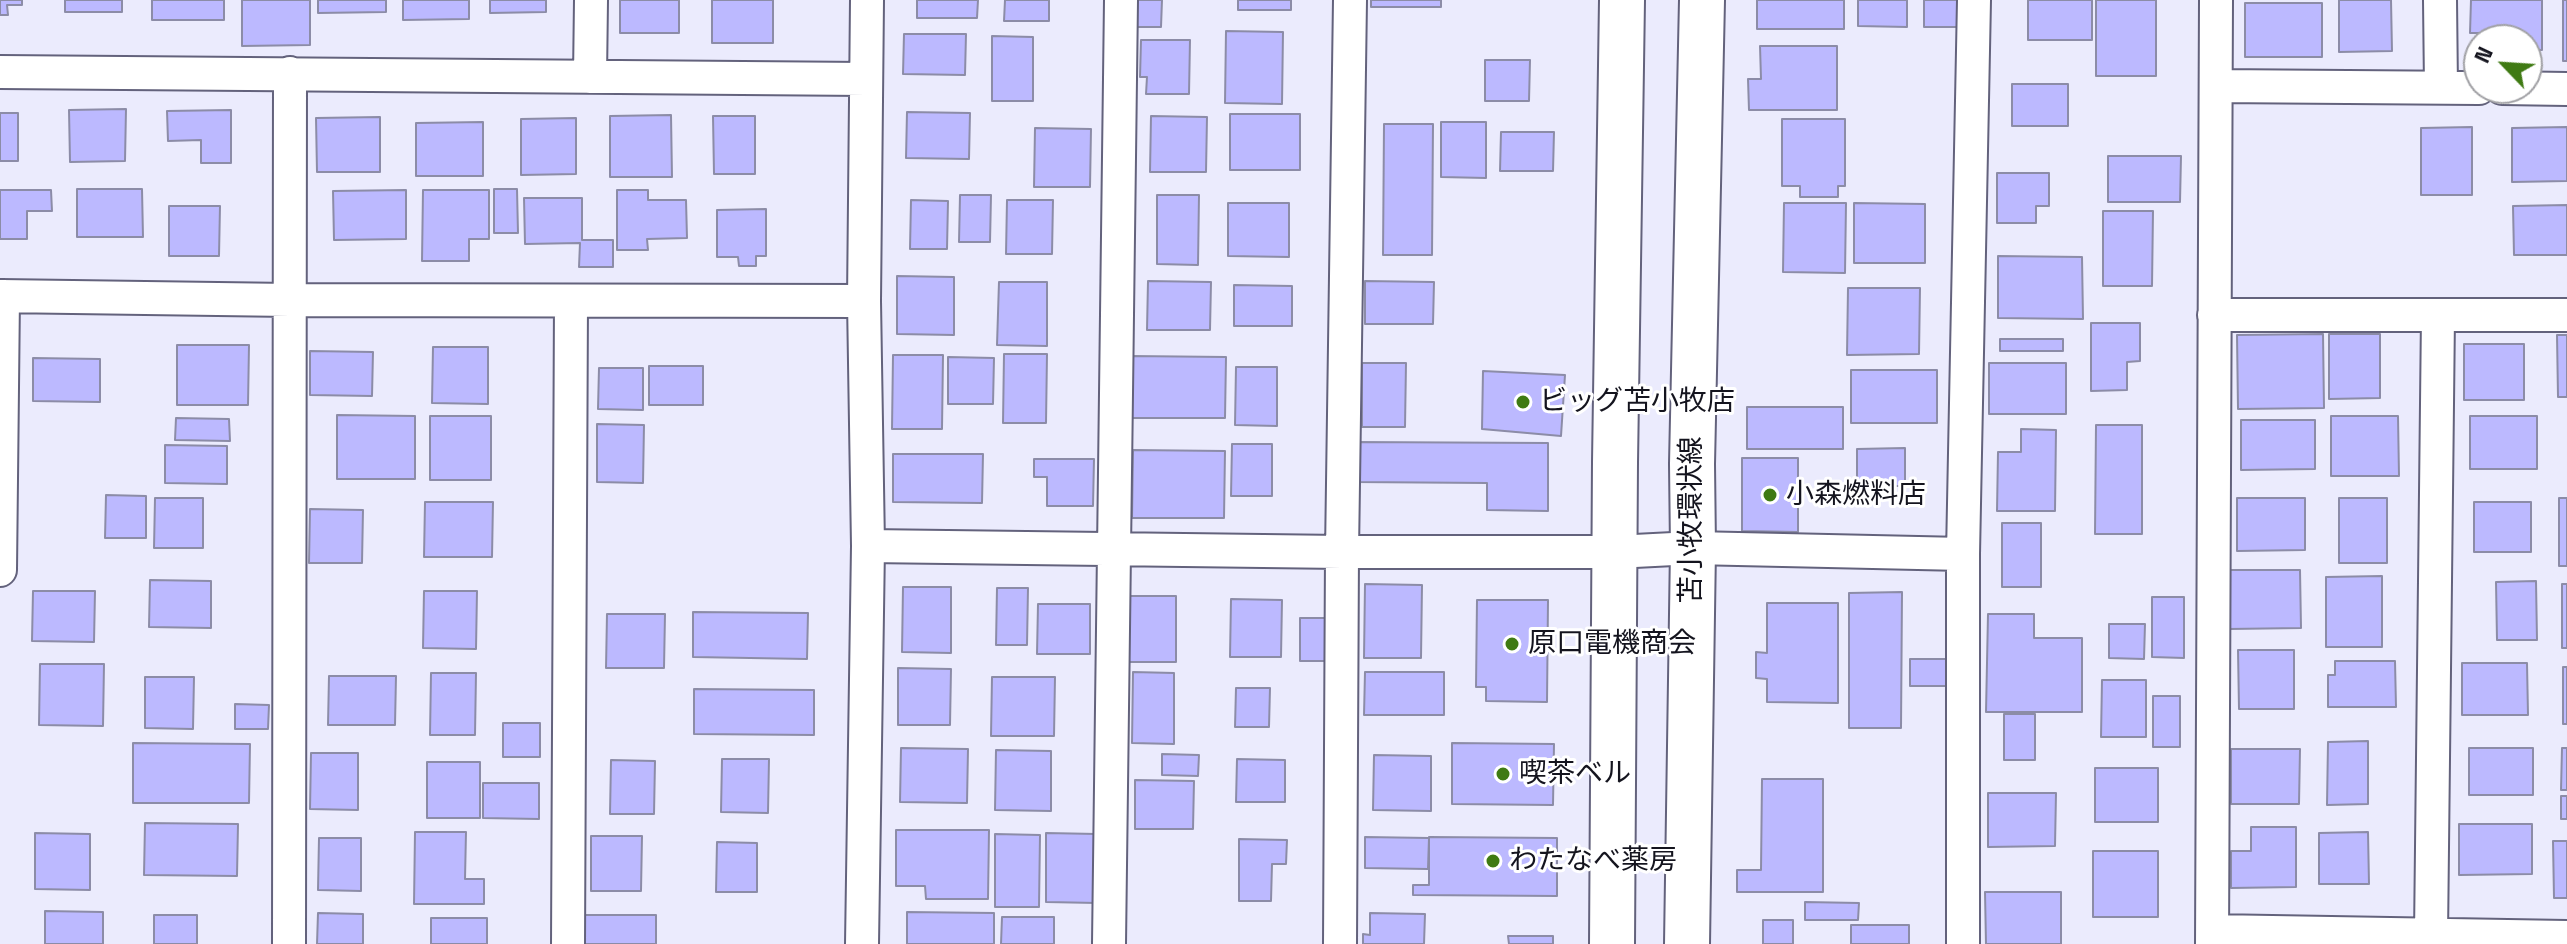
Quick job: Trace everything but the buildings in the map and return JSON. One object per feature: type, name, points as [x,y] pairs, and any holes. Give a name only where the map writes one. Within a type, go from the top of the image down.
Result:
[{"type":"main road","points":[[1612,944],[1622,0]]},
{"type":"main road","name":"苫小牧環状線","points":[[1687,944],[1692,464],[1702,0]]},
{"type":"street","points":[[590,77],[591,0]]},
{"type":"street","points":[[862,944],[868,546],[864,301],[867,0]]},
{"type":"street","points":[[1109,944],[1121,0]]},
{"type":"street","points":[[1340,944],[1350,0]]},
{"type":"street","points":[[1963,944],[1963,554],[1974,0]]},
{"type":"street","points":[[2216,0],[2212,937],[2567,937]]},
{"type":"street","points":[[2440,0],[2441,87]]},
{"type":"street","points":[[0,72],[866,79]]},
{"type":"street","points":[[289,944],[290,73]]},
{"type":"street","points":[[2216,86],[2463,88]]},
{"type":"street","points":[[2543,89],[2567,89]]},
{"type":"street","points":[[0,570],[2,296],[864,301]]},
{"type":"street","points":[[568,944],[571,301]]},
{"type":"street","points":[[2214,315],[2567,315]]},
{"type":"street","points":[[2431,935],[2438,315]]},
{"type":"street","points":[[868,546],[1342,552],[1615,552],[1693,548],[1963,554]]},
{"type":"place","name":"ビッグ苫小牧店","points":[[1523,402]]},
{"type":"place","name":"小森燃料店","points":[[1770,495]]},
{"type":"place","name":"原口電機商会","points":[[1512,644]]},
{"type":"place","name":"喫茶ベル","points":[[1503,774]]},
{"type":"place","name":"わたなべ薬房","points":[[1493,861]]}]
